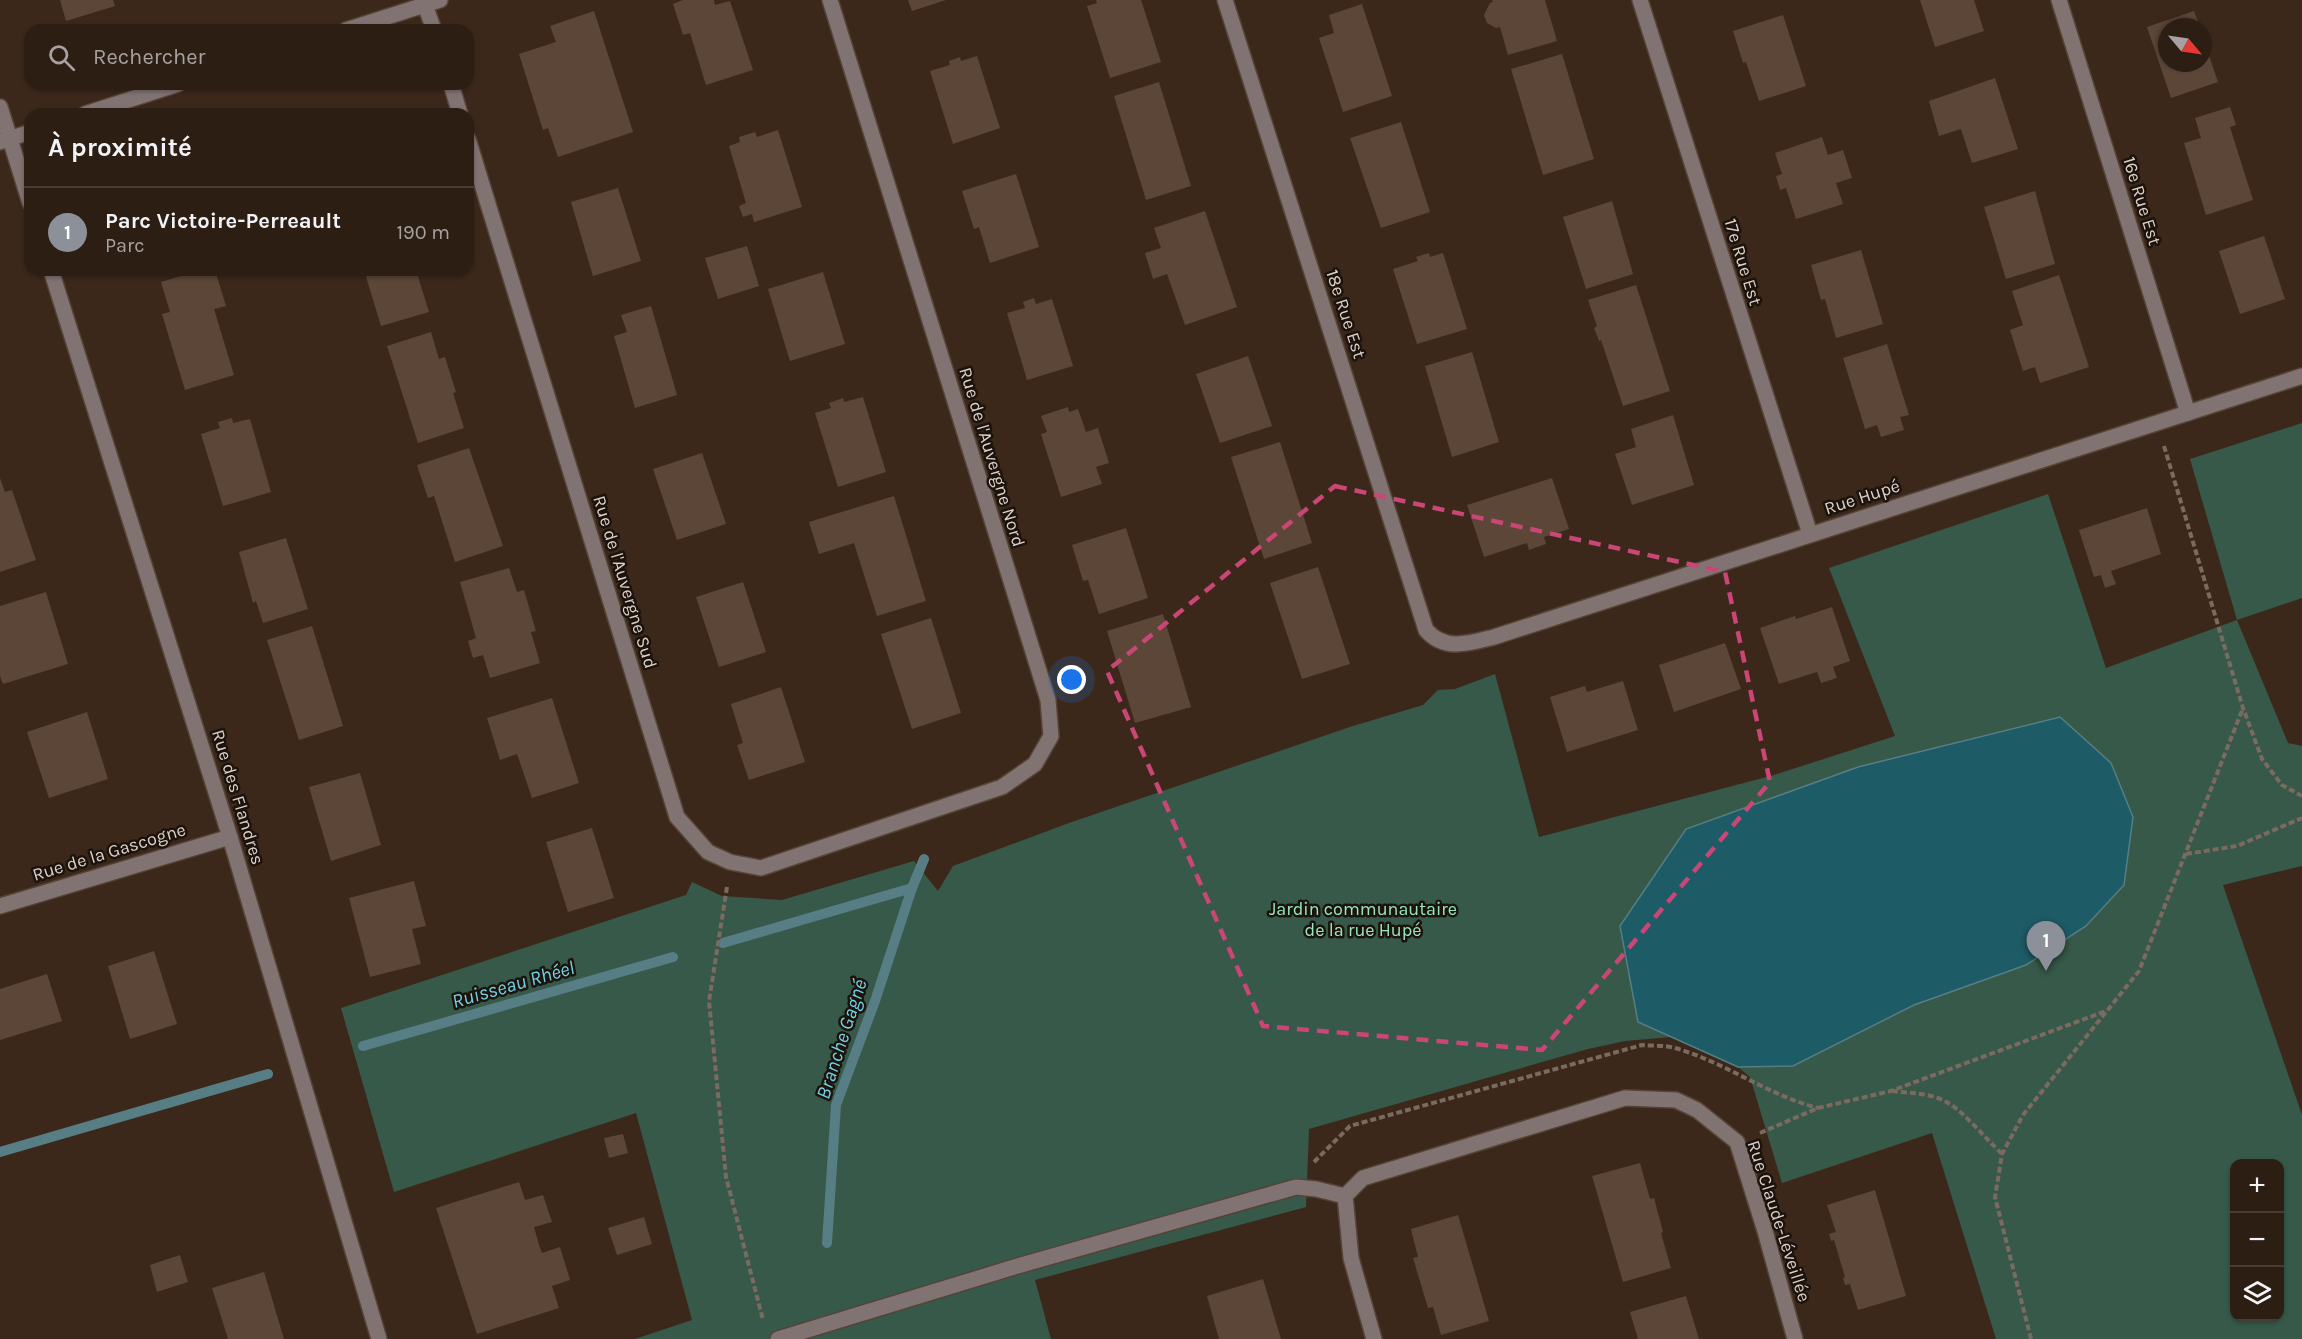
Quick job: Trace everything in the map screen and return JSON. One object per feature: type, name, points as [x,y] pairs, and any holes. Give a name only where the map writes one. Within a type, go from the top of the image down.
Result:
[{"type":"street","name":"Rue de l'Auvergne Nord","points":[[830,0],[1048,700],[1051,736],[1035,764],[1002,787],[882,828]]},
{"type":"street","name":"18e Rue Est","points":[[1225,0],[1426,630],[1433,638]]},
{"type":"street","name":"17e Rue Est","points":[[1640,0],[1810,534]]},
{"type":"street","name":"16e Rue Est","points":[[2059,0],[2188,413]]},
{"type":"street","points":[[365,24],[433,2],[434,24]]},
{"type":"street","points":[[104,108],[159,90]]},
{"type":"street","points":[[453,90],[458,108]]},
{"type":"street","points":[[0,107],[5,140],[24,188]]},
{"type":"street","points":[[5,140],[24,134]]},
{"type":"street","name":"Rue de l'Auvergne Sud","points":[[474,159],[677,817],[708,852],[730,862],[761,868],[882,828]]},
{"type":"street","name":"Rue des Flandres","points":[[53,276],[230,837],[379,1339]]},
{"type":"street","name":"Rue Hupé","points":[[1433,638],[1447,644],[1463,644],[1494,637],[2302,376]]},
{"type":"street","name":"Rue de la Gascogne","points":[[0,906],[230,837]]},
{"type":"street","name":"Rue Claude-Léveillée","points":[[1345,1196],[1363,1178],[1625,1098],[1676,1100],[1697,1110],[1737,1142],[1795,1339]]},
{"type":"street","points":[[778,1339],[1021,1265],[1296,1187],[1345,1196],[1351,1258],[1374,1339]]},
{"type":"path","points":[[2156,423],[2243,708],[2262,759],[2282,785],[2302,796]]},
{"type":"path","points":[[2031,1339],[1995,1197],[2002,1154],[2023,1115],[2139,971],[2243,708]]},
{"type":"path","points":[[2186,854],[2237,846],[2302,818]]},
{"type":"path","points":[[730,862],[709,1001],[726,1177],[765,1327]]},
{"type":"path","points":[[1737,1142],[1818,1108],[1891,1091],[2106,1010]]},
{"type":"path","points":[[1891,1091],[1943,1100],[1959,1112],[2002,1154]]},
{"type":"highlighted area","points":[[1335,486],[1725,572],[1770,782],[1542,1050],[1263,1026],[1107,671]]},
{"type":"green space","points":[[2302,423],[2302,598],[2237,620],[2190,459]]},
{"type":"green space","name":"Jardin communautaire de la rue Hupé","points":[[2048,494],[2106,668],[2237,620],[2288,743],[2302,746],[2302,866],[2223,885],[2302,1115],[2302,1339],[1996,1339],[1932,1133],[1782,1183],[1750,1077],[1738,1067],[1671,1037],[1625,1041],[1588,1049],[1309,1129],[1306,1207],[1035,1280],[1051,1339],[635,1339],[692,1320],[636,1113],[394,1192],[341,1008],[686,895],[692,882],[722,896],[782,900],[914,861],[938,891],[953,866],[1069,823],[1353,726],[1423,705],[1438,690],[1455,689],[1495,674],[1539,837],[1774,775],[1895,736],[1829,568]]},
{"type":"water","points":[[2060,717],[2111,763],[2133,817],[2124,885],[2086,926],[2026,965],[1914,1005],[1793,1066],[1738,1067],[1638,1022],[1620,926],[1686,829],[1858,767]]},
{"type":"building","points":[[60,0],[113,0],[115,6],[66,21]]},
{"type":"building","points":[[683,0],[714,0],[715,5],[730,1],[753,70],[706,85],[690,33],[683,35],[673,4]]},
{"type":"building","points":[[908,0],[946,0],[912,11]]},
{"type":"building","points":[[1096,0],[1141,0],[1161,62],[1110,78],[1087,6],[1097,3]]},
{"type":"building","points":[[1492,0],[1545,0],[1557,41],[1508,55],[1500,27],[1496,28],[1487,23],[1484,15],[1490,3],[1493,2]]},
{"type":"building","points":[[1920,0],[1974,0],[1984,31],[1935,47]]},
{"type":"building","points":[[1362,4],[1392,96],[1343,112],[1319,38],[1334,33],[1329,15]]},
{"type":"building","points":[[594,11],[633,132],[558,157],[548,128],[543,130],[519,54],[556,42],[550,26]]},
{"type":"building","points":[[2194,11],[2197,18],[2173,18]]},
{"type":"building","points":[[1783,15],[1806,86],[1759,101],[1733,31]]},
{"type":"building","points":[[2158,23],[2158,60],[2147,27]]},
{"type":"building","points":[[1562,54],[1594,159],[1543,175],[1511,69]]},
{"type":"building","points":[[977,56],[1000,128],[953,144],[930,71],[950,65],[949,61],[960,57],[961,61]]},
{"type":"building","points":[[2212,64],[2218,82],[2171,98],[2162,72],[2212,72]]},
{"type":"building","points":[[1995,78],[2018,149],[1972,163],[1961,129],[1939,136],[1929,101]]},
{"type":"building","points":[[1159,82],[1191,186],[1146,200],[1114,96]]},
{"type":"building","points":[[2230,107],[2236,125],[2230,127],[2253,200],[2206,215],[2184,143],[2201,138],[2195,118]]},
{"type":"building","points":[[1401,122],[1430,212],[1381,228],[1350,138]]},
{"type":"building","points":[[778,130],[802,207],[754,222],[752,214],[743,217],[739,206],[746,203],[729,146],[740,142],[739,137],[755,132],[757,137]]},
{"type":"building","points":[[1822,137],[1828,155],[1843,150],[1852,178],[1836,183],[1843,204],[1796,219],[1786,188],[1780,190],[1776,176],[1782,174],[1775,153]]},
{"type":"building","points":[[1016,174],[1039,247],[990,263],[979,227],[974,229],[962,191]]},
{"type":"building","points":[[618,188],[641,261],[593,276],[571,202]]},
{"type":"building","points":[[2035,191],[2055,264],[2006,279],[1984,207]]},
{"type":"building","points":[[1612,201],[1633,274],[1586,289],[1563,217]]},
{"type":"building","points":[[1205,211],[1237,307],[1185,325],[1167,274],[1153,279],[1145,253],[1161,248],[1154,228]]},
{"type":"building","points":[[2264,236],[2285,299],[2240,314],[2219,251]]},
{"type":"building","points":[[747,246],[759,286],[718,299],[705,258]]},
{"type":"building","points":[[1861,250],[1883,324],[1836,338],[1825,299],[1821,300],[1811,265]]},
{"type":"building","points":[[1429,253],[1430,257],[1443,253],[1467,329],[1417,344],[1393,269],[1418,261],[1416,257]]},
{"type":"building","points":[[823,272],[845,344],[790,361],[768,289]]},
{"type":"building","points":[[2059,275],[2089,367],[2040,383],[2035,367],[2023,371],[2010,330],[2023,325],[2012,291]]},
{"type":"building","points":[[181,276],[217,276],[226,306],[214,309],[234,375],[185,390],[162,314],[170,312],[161,282]]},
{"type":"building","points":[[366,276],[418,276],[429,312],[381,326]]},
{"type":"building","points":[[1636,285],[1670,391],[1623,406],[1601,340],[1599,341],[1594,328],[1597,326],[1588,300]]},
{"type":"building","points":[[1034,298],[1036,304],[1052,299],[1073,366],[1027,380],[1007,313],[1025,308],[1023,302]]},
{"type":"building","points":[[651,306],[677,395],[635,408],[614,336],[627,332],[621,315]]},
{"type":"building","points":[[431,332],[439,359],[445,357],[464,428],[418,443],[387,346]]},
{"type":"building","points":[[1887,344],[1909,415],[1900,417],[1904,430],[1881,437],[1877,425],[1865,429],[1843,358]]},
{"type":"building","points":[[1472,352],[1499,442],[1452,457],[1425,366]]},
{"type":"building","points":[[1248,356],[1272,426],[1220,443],[1196,374]]},
{"type":"building","points":[[863,397],[886,472],[838,487],[815,413],[831,408],[829,403],[843,398],[844,402]]},
{"type":"building","points":[[1068,407],[1069,412],[1078,409],[1086,432],[1098,428],[1109,463],[1096,467],[1102,484],[1061,497],[1041,434],[1047,432],[1041,416]]},
{"type":"building","points":[[1673,415],[1694,485],[1632,505],[1615,454],[1636,447],[1631,429]]},
{"type":"building","points":[[232,418],[233,423],[250,419],[271,492],[223,506],[201,434],[220,428],[218,422]]},
{"type":"building","points":[[1280,442],[1312,543],[1264,559],[1231,457]]},
{"type":"building","points":[[469,448],[503,546],[455,562],[434,496],[428,498],[417,465]]},
{"type":"building","points":[[702,453],[726,524],[677,540],[653,469]]},
{"type":"building","points":[[0,478],[5,492],[12,490],[36,560],[0,572]]},
{"type":"building","points":[[1552,478],[1569,529],[1544,537],[1546,544],[1529,550],[1527,543],[1484,557],[1467,505]]},
{"type":"building","points":[[894,496],[926,601],[877,616],[854,543],[819,554],[809,522]]},
{"type":"building","points":[[2147,508],[2161,554],[2111,571],[2116,584],[2105,588],[2101,575],[2094,577],[2079,530]]},
{"type":"building","points":[[1126,528],[1148,598],[1099,614],[1088,580],[1083,581],[1072,545]]},
{"type":"building","points":[[286,538],[308,609],[263,623],[256,601],[253,603],[239,552]]},
{"type":"building","points":[[1318,567],[1350,664],[1302,679],[1270,583]]},
{"type":"building","points":[[509,568],[517,592],[524,590],[536,631],[531,632],[540,663],[490,678],[483,655],[473,658],[468,641],[476,638],[460,582]]},
{"type":"building","points":[[743,582],[766,652],[719,667],[696,597]]},
{"type":"building","points":[[46,592],[68,664],[3,684],[0,676],[0,606]]},
{"type":"building","points":[[1832,607],[1850,661],[1833,667],[1837,678],[1821,683],[1817,672],[1779,684],[1760,628]]},
{"type":"building","points":[[1163,614],[1191,707],[1135,723],[1107,631]]},
{"type":"building","points":[[931,618],[961,713],[912,729],[881,634]]},
{"type":"building","points":[[312,626],[343,726],[299,740],[267,640]]},
{"type":"building","points":[[1725,643],[1741,689],[1674,712],[1659,665]]},
{"type":"building","points":[[1623,681],[1638,730],[1567,752],[1550,697],[1585,686],[1587,692]]},
{"type":"building","points":[[781,687],[805,762],[749,780],[737,745],[743,743],[731,704]]},
{"type":"building","points":[[552,698],[579,783],[532,798],[517,754],[500,760],[487,718]]},
{"type":"building","points":[[87,712],[108,779],[49,798],[27,732]]},
{"type":"building","points":[[360,773],[381,845],[331,861],[309,787]]},
{"type":"building","points":[[592,828],[614,898],[568,912],[546,842]]},
{"type":"building","points":[[414,881],[426,926],[412,929],[421,964],[370,977],[349,898]]},
{"type":"building","points":[[154,951],[177,1024],[130,1039],[108,966]]},
{"type":"building","points":[[47,974],[62,1021],[0,1040],[0,989]]},
{"type":"building","points":[[623,1134],[628,1153],[609,1158],[604,1138]]},
{"type":"building","points":[[1640,1163],[1650,1199],[1654,1198],[1671,1268],[1623,1282],[1592,1176]]},
{"type":"building","points":[[519,1182],[525,1200],[543,1195],[552,1222],[534,1227],[539,1245],[542,1253],[560,1247],[570,1280],[552,1286],[559,1308],[477,1334],[436,1208]]},
{"type":"building","points":[[1875,1190],[1906,1296],[1858,1310],[1850,1284],[1845,1285],[1843,1278],[1845,1277],[1834,1240],[1831,1241],[1829,1234],[1836,1232],[1827,1205]]},
{"type":"building","points":[[1458,1215],[1489,1321],[1441,1335],[1433,1307],[1428,1308],[1413,1258],[1418,1257],[1411,1229]]},
{"type":"building","points":[[644,1217],[652,1244],[617,1255],[608,1228]]},
{"type":"building","points":[[180,1255],[188,1282],[157,1292],[150,1265]]},
{"type":"building","points":[[264,1272],[284,1339],[228,1339],[212,1288]]},
{"type":"building","points":[[1263,1279],[1281,1339],[1219,1339],[1207,1296]]},
{"type":"building","points":[[1686,1296],[1699,1339],[1638,1339],[1630,1312]]},
{"type":"waterway","name":"Ruisseau Rhéel","points":[[723,943],[912,888],[924,859]]},
{"type":"waterway","name":"Branche Gagné","points":[[827,1243],[836,1105],[875,1001],[912,888]]},
{"type":"waterway","name":"Ruisseau Rhéel","points":[[363,1046],[673,957]]},
{"type":"waterway","name":"Ruisseau Rhéel","points":[[0,1152],[268,1074]]},
{"type":"place","name":"Parc Victoire-Perreault","points":[[2046,971]]}]
